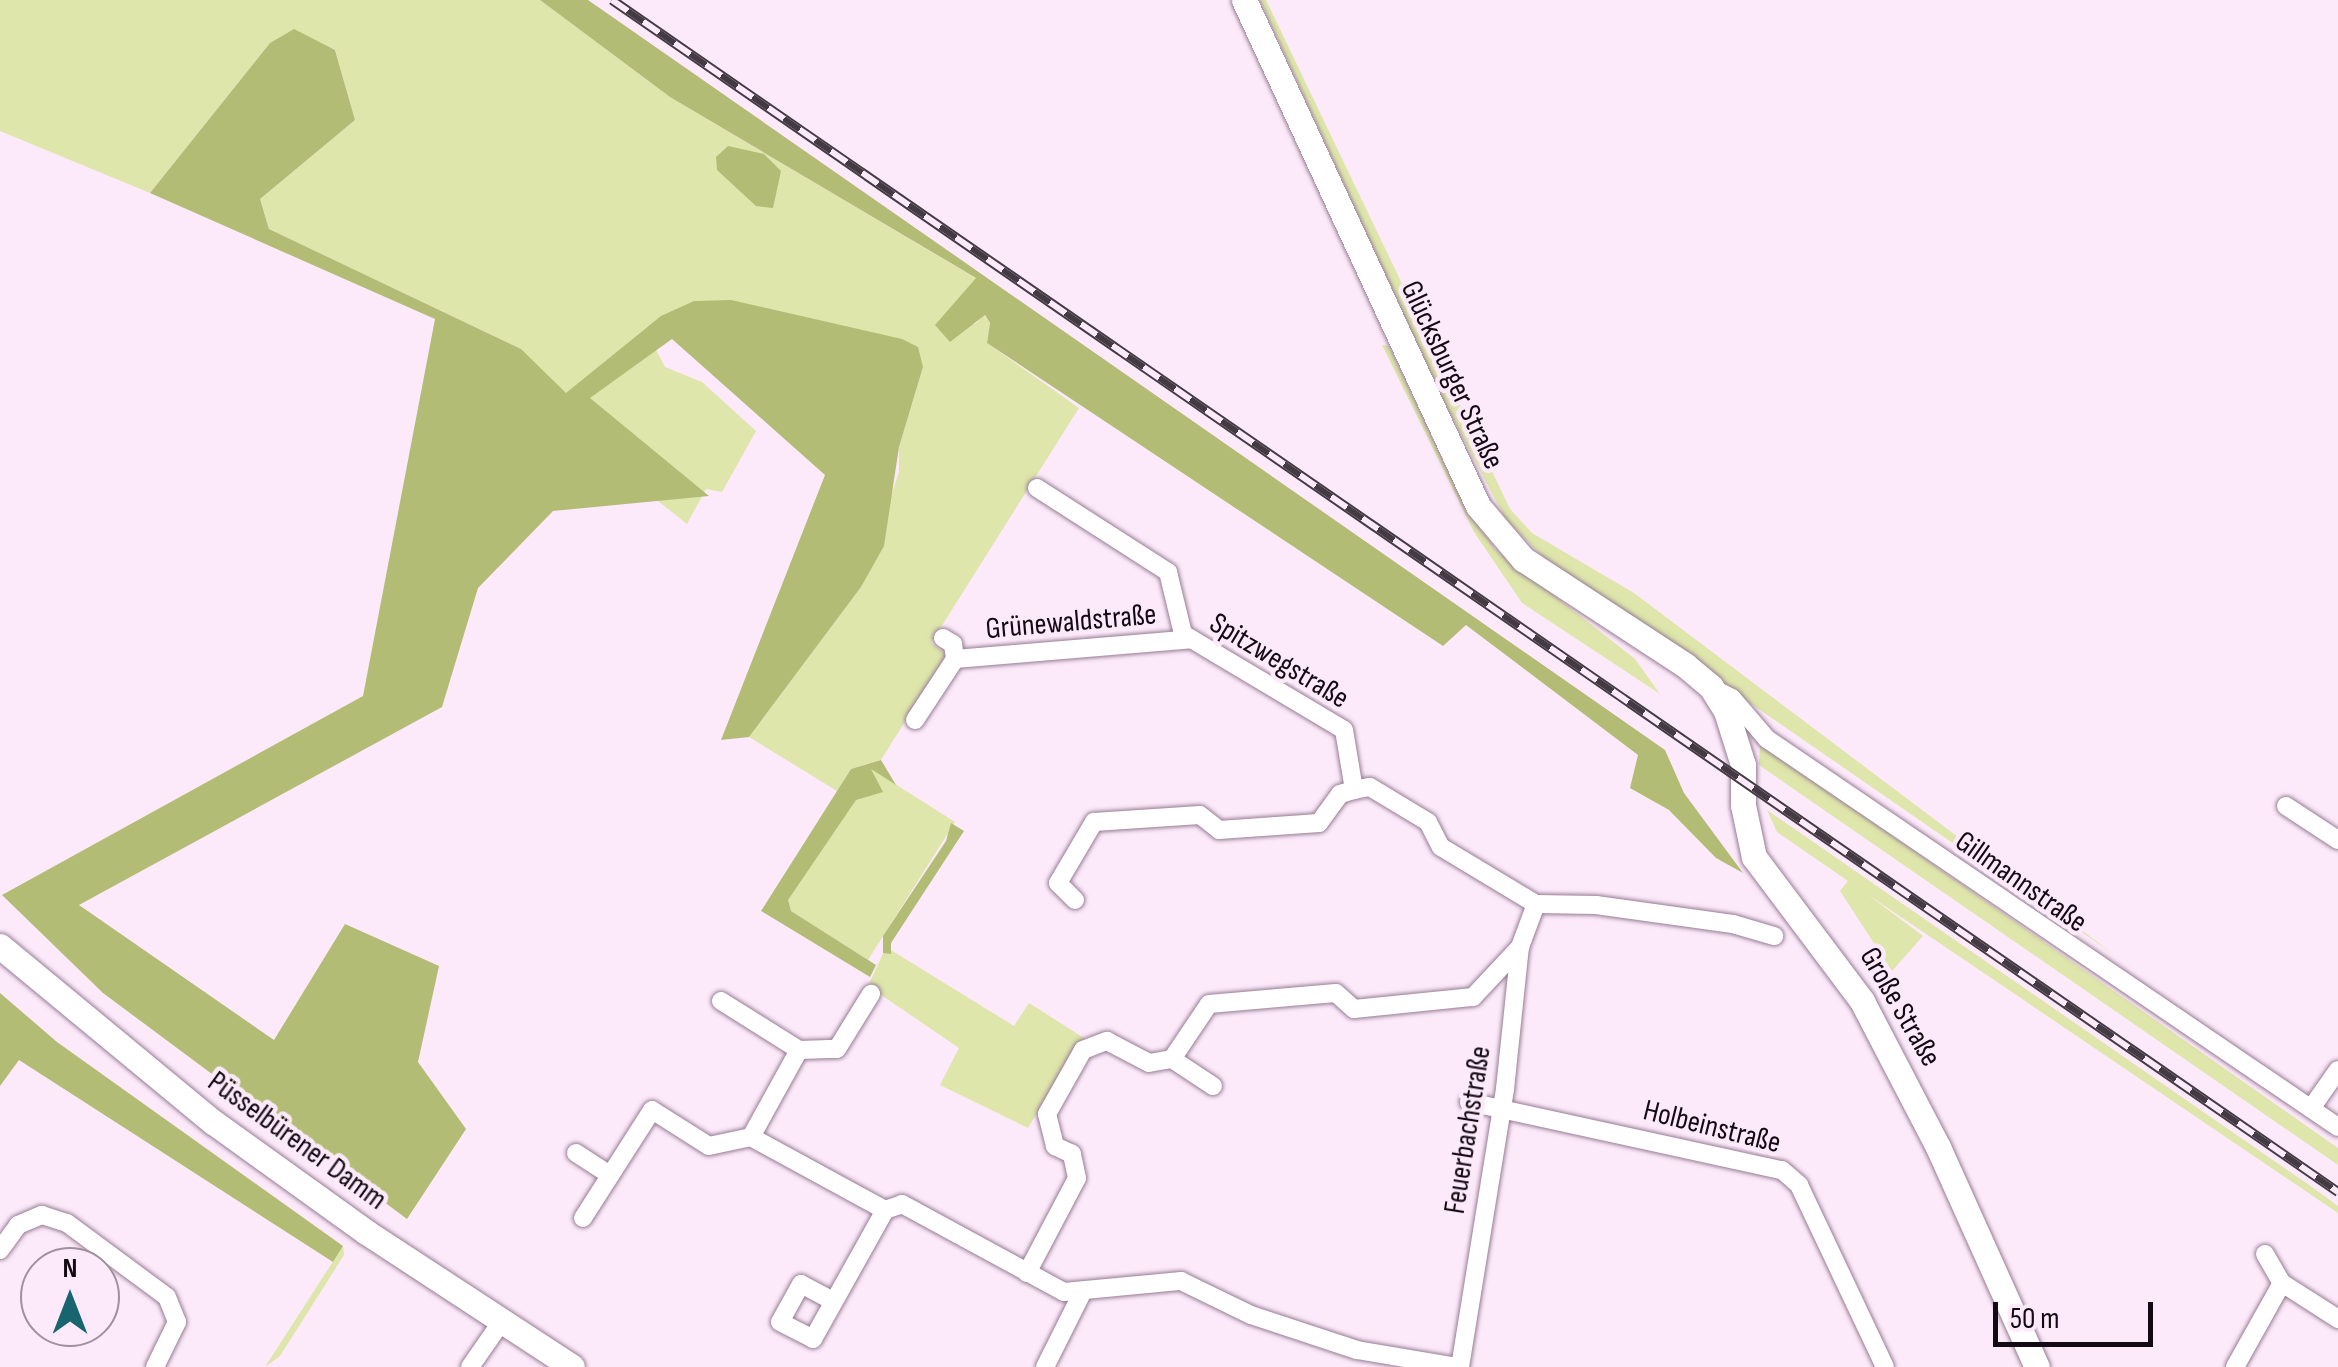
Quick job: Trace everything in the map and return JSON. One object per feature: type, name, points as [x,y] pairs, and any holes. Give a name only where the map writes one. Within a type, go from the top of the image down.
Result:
[{"type":"main road","name":"Glücksburger Straße","points":[[1244,0],[1478,506],[1499,536],[1558,587],[1711,687]]},
{"type":"main road","name":"Große Straße","points":[[1711,687],[1743,765],[1742,804],[1754,857],[1862,1000],[1938,1147],[2036,1367]]},
{"type":"main road","name":"Püsselbürener Damm","points":[[0,946],[213,1122],[572,1367]]},
{"type":"street","name":"Spitzwegstraße","points":[[1037,488],[1168,572],[1182,634],[1344,730],[1354,790]]},
{"type":"street","name":"Grünewaldstraße","points":[[915,720],[955,659],[953,644],[943,638]]},
{"type":"street","name":"Grünewaldstraße","points":[[955,659],[1191,639]]},
{"type":"street","name":"Gillmannstraße","points":[[1711,687],[1732,698],[1767,740],[2338,1127]]},
{"type":"street","points":[[1075,900],[1058,883],[1094,822],[1200,814],[1219,830],[1319,823],[1340,794],[1370,787],[1428,822],[1441,847],[1536,904],[1596,905],[1733,924],[1774,936]]},
{"type":"street","points":[[2286,806],[2338,840]]},
{"type":"street","name":"Feuerbachstraße","points":[[751,1136],[884,1210],[902,1204],[1064,1292],[1181,1281],[1353,1358],[1458,1367],[1520,947],[1536,904]]},
{"type":"street","points":[[1172,1059],[1210,1004],[1336,993],[1354,1009],[1473,998],[1520,947]]},
{"type":"street","points":[[721,1001],[799,1050],[837,1048],[871,994]]},
{"type":"street","points":[[1026,1273],[1077,1178],[1072,1154],[1055,1146],[1046,1114],[1084,1050],[1107,1042],[1148,1063],[1172,1059],[1213,1086]]},
{"type":"street","points":[[583,1218],[652,1110],[709,1146],[751,1136],[799,1050]]},
{"type":"street","points":[[2312,1107],[2338,1070]]},
{"type":"street","name":"Holbeinstraße","points":[[1470,1102],[1782,1170],[1799,1184],[1885,1367]]},
{"type":"street","points":[[576,1154],[610,1175]]},
{"type":"street","points":[[834,1301],[884,1210]]},
{"type":"street","points":[[0,1250],[18,1225],[42,1215],[67,1223],[167,1297],[177,1322],[155,1367]]},
{"type":"street","points":[[2265,1254],[2282,1283],[2338,1319]]},
{"type":"street","points":[[2235,1367],[2282,1283]]},
{"type":"street","points":[[1045,1367],[1083,1291]]},
{"type":"street","points":[[470,1367],[502,1321]]},
{"type":"green space","points":[[0,0],[540,0],[670,97],[977,279],[936,326],[975,324],[984,315],[990,323],[987,343],[1079,408],[931,643],[947,654],[881,760],[851,769],[837,791],[749,737],[861,587],[899,472],[899,447],[923,367],[646,331],[665,367],[702,382],[756,431],[722,492],[706,489],[687,524],[595,451],[521,349],[269,229],[260,199],[355,120],[335,49],[270,43],[150,193],[0,131]]},
{"type":"green space","points":[[540,0],[588,0],[1665,750],[1684,793],[1743,873],[1716,858],[1669,810],[1630,788],[1638,755],[1466,625],[1443,646],[987,343],[990,323],[985,315],[950,342],[935,325],[976,278],[670,97]]},
{"type":"green space","points":[[1260,0],[1266,0],[1510,509],[1532,533],[1634,593],[2112,953],[1553,567],[1506,520],[1440,394]]},
{"type":"green space","points":[[294,29],[335,50],[355,120],[260,199],[269,229],[521,349],[566,393],[661,316],[694,301],[731,300],[902,339],[918,347],[923,367],[899,447],[884,546],[861,587],[749,737],[721,740],[825,475],[672,339],[590,398],[709,496],[553,511],[478,588],[442,707],[79,905],[274,1040],[345,924],[439,966],[418,1062],[466,1129],[407,1219],[103,993],[2,895],[363,696],[435,319],[150,193],[270,43]]},
{"type":"green space","points":[[728,146],[764,154],[781,171],[773,208],[756,206],[717,170],[716,157]]},
{"type":"green space","points":[[1382,345],[1389,346],[1446,467],[1495,549],[1635,659],[1660,694],[1522,603],[1474,532]]},
{"type":"green space","points":[[1760,743],[2338,1148],[2338,1165],[1759,765]]},
{"type":"green space","points":[[881,760],[896,785],[871,769],[883,792],[856,800],[788,900],[791,911],[876,965],[870,977],[761,911],[851,769]]},
{"type":"green space","points":[[870,768],[955,822],[868,960],[783,906]]},
{"type":"green space","points":[[1767,810],[2312,1187],[2338,1206],[2338,1213],[1867,894],[1923,936],[1892,971],[1840,891],[1848,881],[1777,832]]},
{"type":"green space","points":[[951,823],[964,831],[891,943],[891,954],[883,953],[883,936],[946,841]]},
{"type":"green space","points":[[886,947],[1014,1026],[1029,1003],[1084,1038],[1028,1128],[940,1085],[959,1048],[868,986]]},
{"type":"green space","points":[[0,993],[57,1042],[343,1246],[333,1262],[19,1060],[0,1086]]},
{"type":"green space","points":[[343,1246],[344,1255],[280,1356],[265,1367]]},
{"type":"railway","points":[[612,0],[2338,1192]]}]
